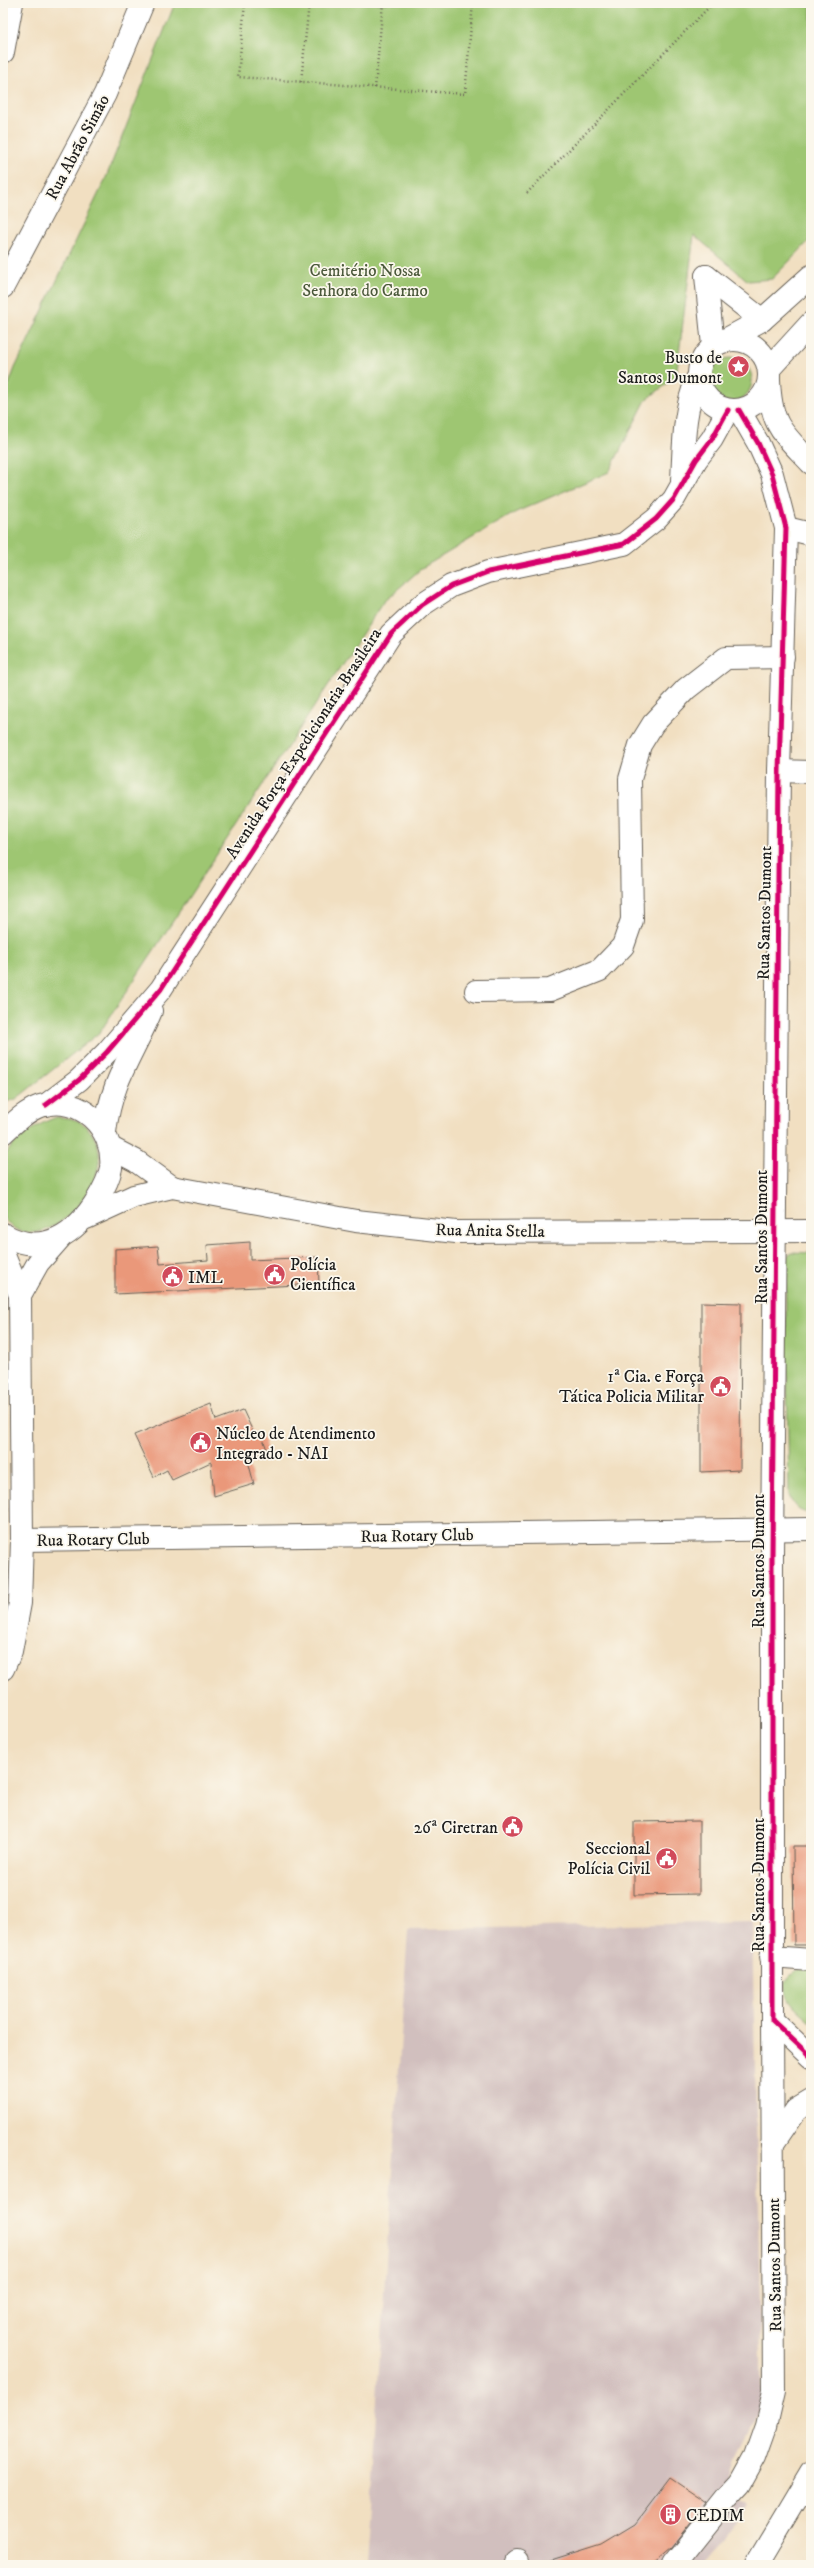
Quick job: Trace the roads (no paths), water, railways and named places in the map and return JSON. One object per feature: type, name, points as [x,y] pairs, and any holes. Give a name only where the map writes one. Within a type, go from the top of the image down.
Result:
[{"type":"main road","points":[[3,52],[12,3]]},
{"type":"main road","name":"Rua Abrão Simão","points":[[3,286],[105,94],[143,3]]},
{"type":"main road","points":[[719,343],[706,276],[762,320]]},
{"type":"main road","points":[[811,276],[762,320],[719,343],[700,362],[698,379],[703,393],[709,401],[733,410],[759,400],[769,374],[811,323]]},
{"type":"main road","points":[[719,343],[737,339],[748,342],[758,349],[765,358],[769,374],[773,416],[782,431],[811,463]]},
{"type":"main road","name":"Avenida Força Expedicionária Brasileira","points":[[682,484],[684,435],[690,395],[698,379]]},
{"type":"main road","name":"Avenida Força Expedicionária Brasileira","points":[[3,1132],[24,1116],[46,1104],[79,1080],[107,1052],[161,988],[391,634],[422,605],[451,586],[488,572],[624,544],[656,519],[674,499],[696,460],[733,410]]},
{"type":"main road","name":"Rua Santos Dumont","points":[[673,2565],[726,2498],[740,2484],[755,2457],[766,2426],[774,2391],[772,2145],[772,1531],[779,771],[786,528],[772,474],[758,443],[733,410]]},
{"type":"main road","points":[[786,528],[811,534]]},
{"type":"main road","points":[[476,991],[550,990],[600,970],[623,946],[632,920],[630,779],[640,746],[653,724],[686,689],[726,658],[783,657]]},
{"type":"main road","points":[[779,771],[811,772]]},
{"type":"main road","name":"Avenida Força Expedicionária Brasileira","points":[[86,1218],[102,1191],[110,1169],[108,1105],[118,1076],[143,1029],[161,988]]},
{"type":"main road","points":[[46,1104],[63,1103],[80,1108],[94,1118],[108,1140],[172,1186]]},
{"type":"main road","points":[[20,1295],[38,1262],[60,1238],[86,1218],[134,1196],[172,1186]]},
{"type":"main road","name":"Rua Anita Stella","points":[[172,1186],[356,1221],[456,1232],[811,1231]]},
{"type":"main road","points":[[3,1234],[13,1240],[29,1244],[45,1243],[60,1238]]},
{"type":"main road","points":[[3,1253],[20,1295],[22,1540],[20,1603],[11,1651],[3,1669]]},
{"type":"main road","name":"Rua Rotary Club","points":[[22,1540],[811,1530]]},
{"type":"main road","points":[[772,1957],[811,1960]]},
{"type":"main road","points":[[772,2020],[811,2057]]},
{"type":"main road","points":[[772,2145],[796,2110],[811,2101]]},
{"type":"main road","points":[[756,2565],[811,2473]]},
{"type":"place","name":"Busto de Santos Dumont","points":[[738,367]]},
{"type":"place","name":"Polícia Científica","points":[[275,1274]]},
{"type":"place","name":"IML","points":[[173,1277]]},
{"type":"place","name":"1ª Cia. e Força Tática Policia Militar","points":[[720,1386]]},
{"type":"place","name":"Núcleo de Atendimento Integrado - NAI","points":[[201,1443]]},
{"type":"place","name":"26ª Ciretran","points":[[513,1827]]},
{"type":"place","name":"Seccional Polícia Civil","points":[[666,1858]]},
{"type":"place","name":"CEDIM","points":[[671,2515]]},
{"type":"park label","name":"Cemitério Nossa Senhora do Carmo","points":[[365,280]]}]
